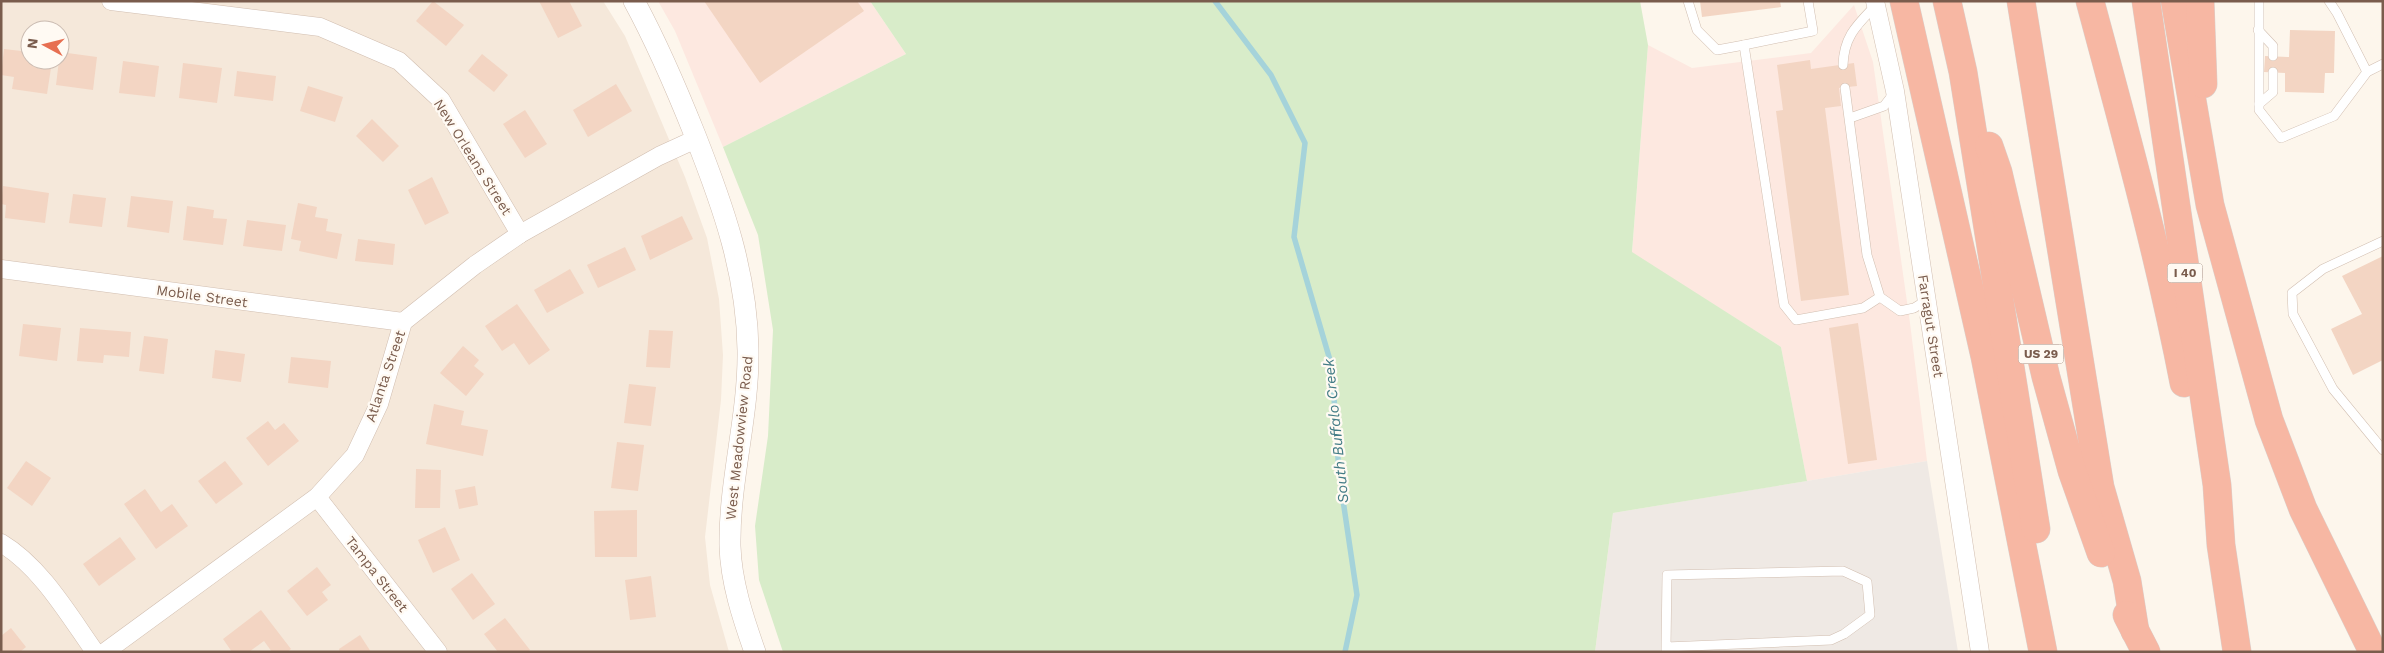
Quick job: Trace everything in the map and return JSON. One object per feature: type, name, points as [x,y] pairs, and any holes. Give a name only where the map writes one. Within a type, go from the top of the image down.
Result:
[{"type":"highway","points":[[1904,1],[1985,357],[2043,652]]},
{"type":"highway","points":[[1946,1],[1963,72],[2032,498],[2052,652]]},
{"type":"highway","points":[[2021,1],[2100,487],[2127,582],[2141,642]]},
{"type":"highway","points":[[2090,1],[2145,206],[2172,323],[2203,486],[2221,545]]},
{"type":"highway","name":"I 40","points":[[2146,1],[2217,485],[2221,545],[2237,652]]},
{"type":"highway","points":[[2175,1],[2210,205],[2269,420],[2303,509],[2374,652]]},
{"type":"highway","points":[[2200,1],[2210,205]]},
{"type":"highway","name":"US 29","points":[[1963,72],[1998,172],[2046,377],[2072,470],[2113,587],[2141,642]]},
{"type":"street","name":"New Orleans Street","points":[[111,1],[320,26],[399,61],[441,100],[520,234]]},
{"type":"street","name":"West Meadowview Road","points":[[634,1],[653,35],[726,215],[742,282],[747,322],[747,389],[731,513],[730,547],[741,613],[755,652]]},
{"type":"street","name":"Farragut Street","points":[[1876,3],[1895,91],[1980,652]]},
{"type":"street","name":"Atlanta Street","points":[[105,652],[316,497],[355,455],[379,404],[404,322],[475,265],[520,234],[659,156],[696,139]]},
{"type":"street","name":"Mobile Street","points":[[1,269],[404,322]]},
{"type":"street","name":"Tampa Street","points":[[316,497],[438,652]]},
{"type":"street","points":[[1,543],[20,554],[64,607],[95,652]]},
{"type":"lane","points":[[1688,1],[1697,30],[1717,50],[1813,31],[1808,1]]},
{"type":"lane","points":[[2258,1],[2259,110],[2281,138],[2334,116],[2367,72],[2383,64]]},
{"type":"lane","points":[[2329,1],[2337,12],[2367,72]]},
{"type":"lane","points":[[1843,65],[1844,47],[1856,27],[1876,3]]},
{"type":"lane","points":[[2258,30],[2274,46],[2274,56]]},
{"type":"lane","points":[[1744,45],[1784,305],[1796,320],[1863,308],[1880,297]]},
{"type":"lane","points":[[2259,104],[2273,92],[2273,72]]},
{"type":"lane","points":[[1845,88],[1867,255],[1880,297],[1886,304],[1900,311],[1914,308],[1927,300]]},
{"type":"lane","points":[[1850,118],[1884,106],[1895,91]]},
{"type":"lane","points":[[2383,240],[2323,269],[2292,293],[2293,314],[2333,389],[2383,450]]},
{"type":"lane","points":[[1842,572],[1866,582],[1870,616],[1844,634],[1831,640],[1666,650],[1667,575],[1842,572]]},
{"type":"shaded area","points":[[1,1],[603,1],[625,36],[685,177],[707,238],[719,299],[723,355],[721,400],[705,537],[710,585],[729,652],[1,652]]},
{"type":"shaded area","points":[[658,1],[870,1],[906,54],[723,147],[675,31]]},
{"type":"shaded area","points":[[1854,5],[1873,62],[1910,323],[1927,461],[1807,481],[1781,347],[1632,253],[1648,45],[1692,68],[1811,53]]},
{"type":"shaded area","points":[[1927,461],[1958,652],[1595,652],[1613,513]]},
{"type":"green space","points":[[870,1],[1640,1],[1648,45],[1632,252],[1781,347],[1807,481],[1613,513],[1595,652],[783,652],[759,580],[755,526],[768,436],[773,330],[758,235],[723,147],[906,54]]},
{"type":"building","points":[[433,1],[464,25],[446,46],[416,21]]},
{"type":"building","points":[[539,1],[569,1],[582,26],[558,38]]},
{"type":"building","points":[[704,1],[857,1],[864,11],[760,83]]},
{"type":"building","points":[[1700,1],[1780,1],[1781,7],[1702,17]]},
{"type":"building","points":[[2290,30],[2335,31],[2334,73],[2325,73],[2324,93],[2285,92],[2285,73],[2264,72],[2265,56],[2289,57]]},
{"type":"building","points":[[4,49],[20,51],[20,70],[51,70],[47,94],[12,89],[14,77],[1,75]]},
{"type":"building","points":[[70,53],[97,57],[93,90],[56,85],[58,70],[70,70]]},
{"type":"building","points":[[482,54],[508,75],[494,92],[468,71]]},
{"type":"building","points":[[1810,60],[1811,69],[1854,63],[1857,86],[1839,88],[1841,106],[1825,108],[1849,295],[1801,301],[1776,111],[1783,110],[1777,65]]},
{"type":"building","points":[[123,61],[159,66],[155,97],[119,93]]},
{"type":"building","points":[[183,63],[222,68],[217,103],[179,98]]},
{"type":"building","points":[[237,71],[276,76],[273,101],[234,96]]},
{"type":"building","points":[[616,84],[632,111],[588,137],[573,110]]},
{"type":"building","points":[[308,86],[343,97],[335,122],[300,111]]},
{"type":"building","points":[[525,110],[547,144],[525,158],[503,124]]},
{"type":"building","points":[[372,119],[399,146],[383,162],[356,136]]},
{"type":"building","points":[[432,177],[449,213],[425,225],[408,190]]},
{"type":"building","points":[[3,186],[49,193],[45,223],[5,218],[6,205],[1,204]]},
{"type":"building","points":[[73,194],[106,198],[102,227],[69,223]]},
{"type":"building","points":[[131,196],[173,201],[169,233],[127,227]]},
{"type":"building","points":[[298,203],[317,207],[315,217],[328,219],[326,231],[342,234],[337,259],[299,251],[301,241],[291,239]]},
{"type":"building","points":[[187,206],[214,210],[213,218],[227,219],[223,245],[183,240]]},
{"type":"building","points":[[682,216],[693,239],[650,260],[641,236]]},
{"type":"building","points":[[247,220],[286,225],[282,251],[243,246]]},
{"type":"building","points":[[358,239],[395,244],[393,265],[355,261]]},
{"type":"building","points":[[625,247],[636,270],[598,288],[587,265]]},
{"type":"building","points":[[2383,256],[2383,360],[2353,375],[2331,329],[2362,314],[2342,276]]},
{"type":"building","points":[[570,269],[584,293],[547,313],[534,290]]},
{"type":"building","points":[[517,304],[550,350],[529,365],[514,343],[502,351],[485,326]]},
{"type":"building","points":[[1858,323],[1877,460],[1848,464],[1829,328]]},
{"type":"building","points":[[23,324],[61,328],[57,361],[19,356]]},
{"type":"building","points":[[80,328],[131,332],[129,357],[104,355],[103,363],[77,361]]},
{"type":"building","points":[[649,330],[673,331],[670,368],[646,367]]},
{"type":"building","points":[[144,336],[168,339],[164,374],[139,371]]},
{"type":"building","points":[[463,346],[479,360],[474,366],[484,374],[466,396],[440,373]]},
{"type":"building","points":[[215,350],[245,354],[241,382],[212,378]]},
{"type":"building","points":[[291,357],[331,361],[328,388],[288,383]]},
{"type":"building","points":[[629,384],[656,387],[651,426],[624,423]]},
{"type":"building","points":[[434,404],[464,411],[461,425],[488,430],[483,456],[426,444]]},
{"type":"building","points":[[268,421],[275,430],[284,423],[299,441],[268,466],[246,438]]},
{"type":"building","points":[[617,442],[644,445],[638,491],[611,488]]},
{"type":"building","points":[[26,461],[51,478],[32,506],[7,488]]},
{"type":"building","points":[[225,461],[243,484],[216,504],[198,481]]},
{"type":"building","points":[[416,469],[441,470],[440,508],[415,508]]},
{"type":"building","points":[[475,486],[478,505],[459,509],[455,490]]},
{"type":"building","points":[[145,489],[161,512],[172,504],[188,526],[156,549],[124,504]]},
{"type":"building","points":[[637,510],[637,557],[595,557],[594,511]]},
{"type":"building","points":[[445,527],[460,560],[433,573],[418,540]]},
{"type":"building","points":[[120,537],[136,559],[99,586],[83,564]]},
{"type":"building","points":[[317,567],[331,585],[322,592],[328,600],[307,616],[287,591]]},
{"type":"building","points":[[472,573],[495,604],[473,620],[451,589]]},
{"type":"building","points":[[651,576],[656,617],[630,620],[625,580]]},
{"type":"building","points":[[261,610],[291,649],[287,652],[272,652],[264,641],[249,652],[232,652],[223,639]]},
{"type":"building","points":[[505,618],[530,650],[527,652],[498,652],[484,634]]},
{"type":"building","points":[[11,628],[26,647],[20,652],[1,652],[1,636]]},
{"type":"building","points":[[360,635],[371,652],[340,652],[339,649]]},
{"type":"waterway","name":"South Buffalo Creek","points":[[1215,1],[1271,75],[1305,143],[1294,237],[1332,367],[1339,473],[1357,595],[1345,652]]}]
